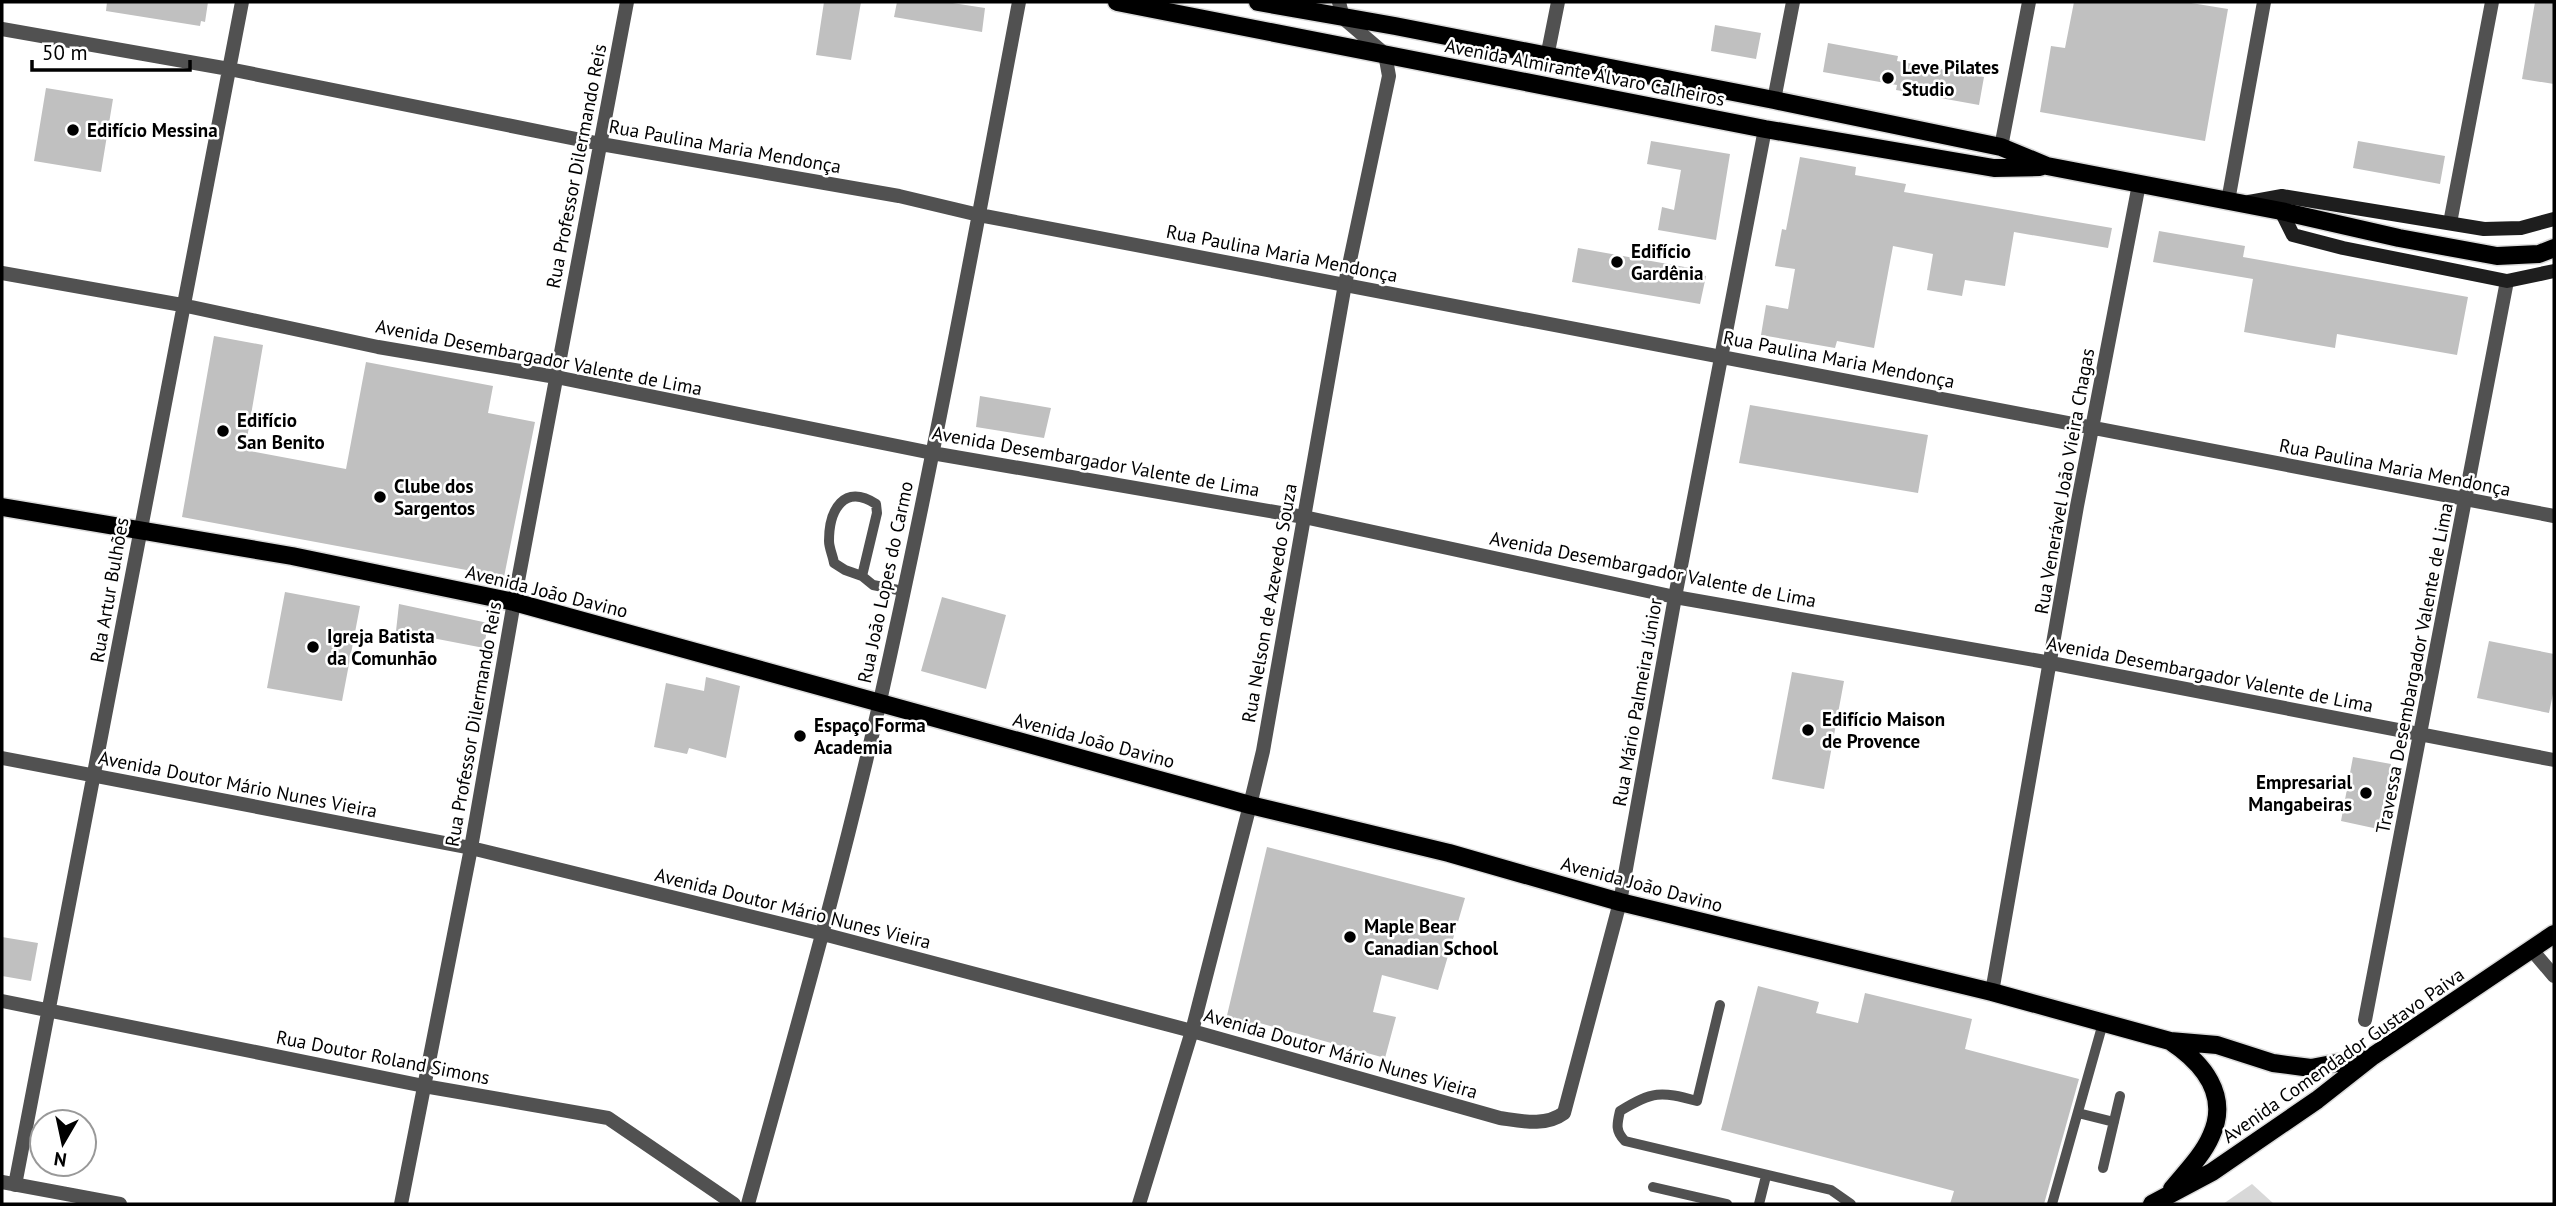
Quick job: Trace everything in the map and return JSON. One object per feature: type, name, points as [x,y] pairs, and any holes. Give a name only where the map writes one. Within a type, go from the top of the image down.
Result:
[{"type":"main road","name":"Avenida Almirante Álvaro Calheiros","points":[[1118,2],[1765,129],[1994,168],[2047,166]]},
{"type":"main road","name":"Avenida Almirante Álvaro Calheiros","points":[[1258,2],[1341,10],[1395,26],[2001,147],[2047,166],[2281,211],[2399,238],[2497,256],[2539,254],[2554,248]]},
{"type":"main road","points":[[2234,202],[2282,197],[2484,229],[2521,228],[2554,219]]},
{"type":"main road","points":[[2281,211],[2293,235],[2343,248],[2507,281],[2554,271]]},
{"type":"main road","name":"Avenida João Davino","points":[[2,507],[292,555],[514,602],[1250,805],[1449,853],[1620,902],[1992,992],[2170,1041],[2196,1041],[2217,1045],[2273,1063],[2311,1068],[2373,1056]]},
{"type":"main road","name":"Avenida Comendador Gustavo Paiva","points":[[2152,1204],[2212,1172],[2317,1100],[2373,1056],[2554,935]]},
{"type":"main road","name":"Avenida João Davino","points":[[2168,1195],[2211,1137],[2217,1117],[2218,1099],[2211,1080],[2200,1064],[2170,1041]]},
{"type":"street","name":"Rua Artur Bulhões","points":[[8,1184],[50,1010],[182,305],[242,2]]},
{"type":"street","name":"Rua Professor Dilermando Reis","points":[[401,1204],[471,848],[514,602],[627,2]]},
{"type":"street","name":"Rua João Lopes do Carmo","points":[[748,1204],[823,934],[879,703],[932,453],[1019,2]]},
{"type":"street","points":[[1547,57],[1558,2]]},
{"type":"street","points":[[1774,100],[1793,2]]},
{"type":"street","points":[[2001,147],[2029,2]]},
{"type":"street","points":[[2234,202],[2264,2]]},
{"type":"street","points":[[2450,223],[2493,2]]},
{"type":"street","points":[[1341,10],[1385,54]]},
{"type":"street","name":"Rua Paulina Maria Mendonça","points":[[2,29],[229,69],[601,144],[899,196],[979,215],[2554,516]]},
{"type":"street","name":"Rua Nelson de Azevedo Souza","points":[[1139,1204],[1192,1031],[1263,751],[1345,284],[1389,76],[1385,54]]},
{"type":"street","name":"Rua Mário Palmeira Júnior","points":[[1564,1113],[1620,902],[1675,597],[1765,129]]},
{"type":"street","name":"Rua Venerável João Vieira Chagas","points":[[1992,992],[2092,428],[2139,184]]},
{"type":"street","name":"Avenida Desembargador Valente de Lima","points":[[2,273],[182,305],[378,347],[556,377],[932,453],[1304,517],[1675,597],[2051,663],[2554,760]]},
{"type":"street","name":"Travessa Desembargador Valente de Lima","points":[[2365,1020],[2507,281]]},
{"type":"street","name":"Avenida Doutor Mário Nunes Vieira","points":[[2,758],[471,848],[823,934],[1192,1031],[1500,1118],[1525,1122],[1553,1121],[1564,1113]]},
{"type":"street","points":[[2530,949],[2554,976]]},
{"type":"street","name":"Rua Doutor Roland Simons","points":[[2,1001],[424,1086],[608,1118],[734,1204]]},
{"type":"street","points":[[8,1184],[120,1204]]},
{"type":"lane","points":[[862,576],[877,513],[876,504],[869,499],[851,496],[840,501],[835,509],[829,541],[834,563],[862,576],[873,585],[903,591]]},
{"type":"lane","points":[[1720,1005],[1697,1101],[1667,1093],[1644,1097],[1620,1111],[1616,1127],[1619,1136],[1625,1141],[1831,1190],[1852,1204]]},
{"type":"lane","points":[[2052,1204],[2103,1023]]},
{"type":"lane","points":[[2103,1168],[2120,1096]]},
{"type":"lane","points":[[2078,1113],[2114,1122]]},
{"type":"lane","points":[[1759,1204],[1766,1175]]},
{"type":"lane","points":[[1653,1188],[1727,1204]]},
{"type":"shaded area","points":[[2252,1184],[2274,1204],[2223,1204]]},
{"type":"building","points":[[107,2],[208,2],[205,22],[201,21],[200,26],[106,11]]},
{"type":"building","points":[[824,2],[861,2],[851,60],[816,55]]},
{"type":"building","points":[[897,2],[946,2],[985,8],[982,32],[894,17]]},
{"type":"building","points":[[2074,2],[2185,2],[2228,9],[2205,141],[2040,112],[2051,46],[2065,48]]},
{"type":"building","points":[[2535,2],[2554,2],[2554,84],[2522,79]]},
{"type":"building","points":[[1715,25],[1761,33],[1756,59],[1711,51]]},
{"type":"building","points":[[1828,43],[1898,56],[1897,61],[1984,77],[1979,105],[1896,90],[1897,85],[1823,72]]},
{"type":"building","name":"Edifício Messina","points":[[46,88],[113,99],[101,172],[34,161]]},
{"type":"building","points":[[1651,141],[1730,154],[1716,240],[1658,230],[1662,207],[1674,210],[1681,170],[1647,164]]},
{"type":"building","points":[[2358,141],[2445,156],[2440,184],[2353,168]]},
{"type":"building","points":[[1800,157],[1856,167],[1855,175],[1906,184],[1904,192],[2112,228],[2108,248],[2014,232],[2005,286],[1965,280],[1962,296],[1927,290],[1933,254],[1893,246],[1874,348],[1837,341],[1835,348],[1761,335],[1766,305],[1788,309],[1795,269],[1775,266],[1782,229],[1786,230]]},
{"type":"building","points":[[2159,231],[2245,246],[2243,257],[2468,297],[2457,355],[2337,334],[2335,348],[2244,332],[2253,279],[2153,262]]},
{"type":"building","name":"Edifício Gardênia","points":[[1578,248],[1696,269],[1695,274],[1706,276],[1700,304],[1572,282]]},
{"type":"building","name":"Clube dos Sargentos","points":[[214,336],[263,345],[245,450],[346,469],[366,362],[493,386],[488,413],[535,422],[504,577],[182,517]]},
{"type":"building","points":[[980,396],[1051,408],[1044,438],[976,427]]},
{"type":"building","points":[[1750,405],[1928,435],[1918,493],[1739,463]]},
{"type":"building","name":"Igreja Batista da Comunhão","points":[[285,592],[360,606],[342,701],[267,688]]},
{"type":"building","points":[[942,597],[1006,615],[986,689],[921,671]]},
{"type":"building","points":[[399,604],[488,623],[484,648],[396,631]]},
{"type":"building","points":[[2489,641],[2554,654],[2554,689],[2549,713],[2477,698]]},
{"type":"building","name":"Edifício Maison de Provence","points":[[1792,672],[1844,681],[1824,789],[1772,779]]},
{"type":"building","points":[[706,677],[740,686],[726,758],[689,748],[687,754],[654,747],[666,683],[704,691]]},
{"type":"building","name":"Empresarial Mangabeiras","points":[[2353,757],[2391,764],[2378,829],[2341,821]]},
{"type":"building","name":"Maple Bear Canadian School","points":[[1267,847],[1465,898],[1438,990],[1382,975],[1373,1012],[1396,1017],[1385,1058],[1256,1022],[1252,1036],[1224,1028]]},
{"type":"building","points":[[2,937],[38,943],[31,981],[2,976]]},
{"type":"building","points":[[1758,986],[1819,1002],[1816,1013],[1858,1023],[1865,993],[1972,1019],[1965,1049],[2079,1079],[2044,1204],[1950,1204],[1954,1191],[1721,1130]]},
{"type":"place","name":"Leve Pilates Studio","points":[[1888,78]]},
{"type":"place","name":"Edifício Messina","points":[[73,130]]},
{"type":"place","name":"Edifício Gardênia","points":[[1617,262]]},
{"type":"place","name":"Edifício San Benito","points":[[223,431]]},
{"type":"place","name":"Clube dos Sargentos","points":[[380,497]]},
{"type":"place","name":"Igreja Batista da Comunhão","points":[[313,647]]},
{"type":"place","name":"Edifício Maison de Provence","points":[[1808,730]]},
{"type":"place","name":"Espaço Forma Academia","points":[[800,736]]},
{"type":"place","name":"Empresarial Mangabeiras","points":[[2366,793]]},
{"type":"place","name":"Maple Bear Canadian School","points":[[1350,937]]}]
